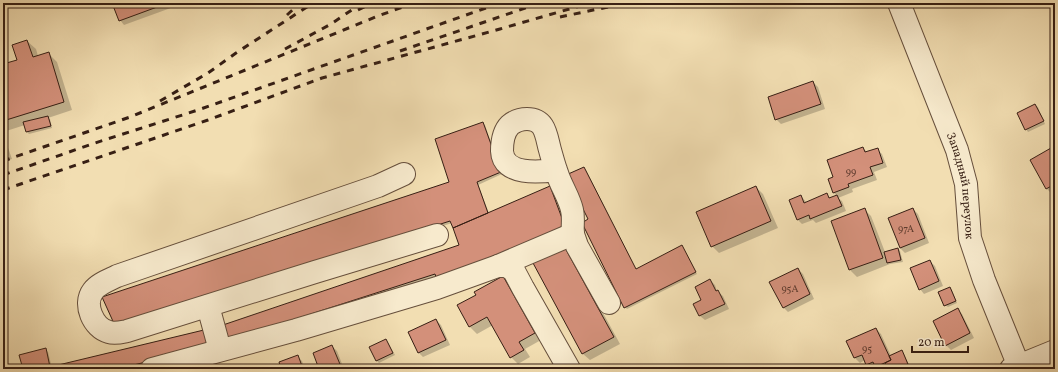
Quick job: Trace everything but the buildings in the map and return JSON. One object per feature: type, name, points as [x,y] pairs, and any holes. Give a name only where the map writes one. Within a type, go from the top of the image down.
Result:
[{"type":"street","name":"Западный переулок","points":[[899,3],[957,150],[966,184],[970,238],[1017,368]]},
{"type":"street","points":[[556,170],[572,210],[574,220],[573,234],[577,246],[609,303]]},
{"type":"street","points":[[404,174],[378,186],[117,276],[94,289],[90,295],[89,302],[92,318],[103,330],[109,332],[128,331],[437,235]]},
{"type":"street","points":[[152,369],[296,330],[437,288],[498,266],[573,234]]},
{"type":"street","points":[[498,266],[508,266],[514,271],[569,369]]},
{"type":"street","points":[[208,306],[220,350]]},
{"type":"street","points":[[1017,368],[1055,351]]},
{"type":"railway","points":[[287,15],[300,3]]},
{"type":"railway","points":[[160,101],[208,73],[313,3]]},
{"type":"railway","points":[[285,49],[331,24],[362,3]]},
{"type":"railway","points":[[358,10],[372,3]]},
{"type":"railway","points":[[3,161],[130,117],[378,16],[414,3]]},
{"type":"railway","points":[[3,175],[95,143],[198,110],[500,3]]},
{"type":"railway","points":[[400,51],[540,3]]},
{"type":"railway","points":[[3,190],[208,120],[322,78],[590,3]]},
{"type":"railway","points":[[560,17],[627,3]]}]
